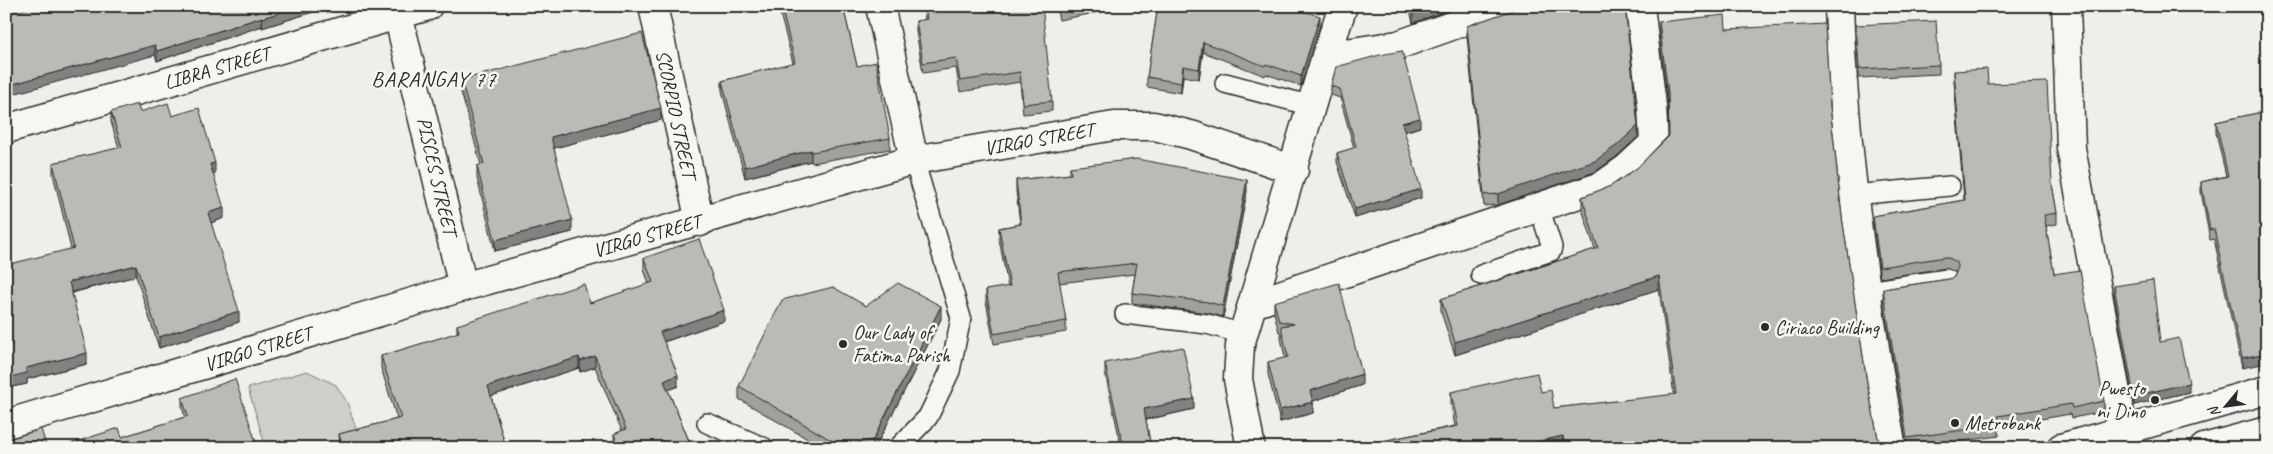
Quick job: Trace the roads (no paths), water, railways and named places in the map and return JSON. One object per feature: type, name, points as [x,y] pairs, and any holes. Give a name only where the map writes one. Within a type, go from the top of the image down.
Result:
[{"type":"street","name":"LIBRA STREET","points":[[6,129],[397,11],[428,6]]},
{"type":"street","name":"SCORPIO STREET","points":[[653,6],[700,222]]},
{"type":"street","points":[[880,6],[914,160]]},
{"type":"street","points":[[1251,448],[1238,379],[1240,345],[1294,170],[1326,56],[1343,6]]},
{"type":"street","points":[[1326,56],[1398,45],[1507,6]]},
{"type":"street","points":[[1253,304],[1602,186],[1626,170],[1654,144],[1652,106],[1640,6]]},
{"type":"street","points":[[1839,6],[1841,78],[1854,196],[1892,448]]},
{"type":"street","points":[[2066,6],[2071,148],[2124,430]]},
{"type":"street","name":"PISCES STREET","points":[[397,11],[463,287]]},
{"type":"street","name":"VIRGO STREET","points":[[6,424],[463,287],[700,222],[914,160],[1114,126],[1154,126],[1191,135],[1294,170]]},
{"type":"street","points":[[2062,448],[2267,390]]},
{"type":"street","points":[[2204,448],[2267,431]]},
{"type":"lane","points":[[1224,83],[1312,106]]},
{"type":"lane","points":[[898,448],[928,418],[950,371],[961,318],[914,160]]},
{"type":"lane","points":[[1854,196],[1950,186]]},
{"type":"lane","points":[[1481,275],[1551,251],[1552,247],[1538,207]]},
{"type":"lane","points":[[1867,291],[1947,279]]},
{"type":"lane","points":[[1125,314],[1207,324],[1244,334]]},
{"type":"lane","points":[[707,423],[765,448]]},
{"type":"place","name":"Ciriaco Building","points":[[1765,327]]},
{"type":"place","name":"Our Lady of Fatima Parish","points":[[843,344]]},
{"type":"place","name":"Pwesto ni Dino","points":[[2155,400]]},
{"type":"place","name":"Metrobank","points":[[1955,423]]},
{"type":"district","name":"BARANGAY 77","points":[[434,79]]}]
